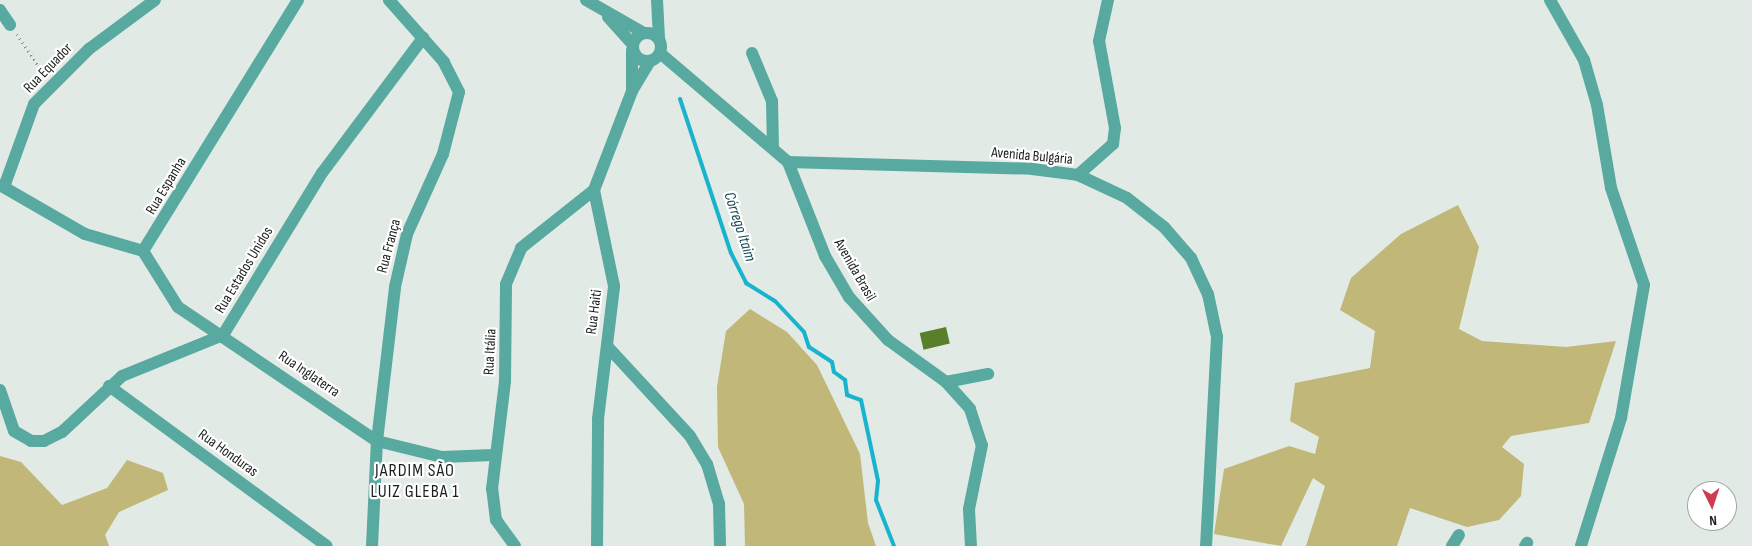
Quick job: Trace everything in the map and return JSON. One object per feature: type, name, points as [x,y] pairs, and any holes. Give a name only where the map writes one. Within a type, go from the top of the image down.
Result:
[{"type":"street","name":"Rua Equador","points":[[2,186],[19,136],[34,104],[89,49],[155,0]]},
{"type":"street","name":"Rua Espanha","points":[[143,251],[298,0]]},
{"type":"street","name":"Rua França","points":[[372,546],[377,441],[395,287],[407,234],[443,154],[458,104],[456,81],[423,38],[389,0]]},
{"type":"street","points":[[586,0],[605,13],[659,39]]},
{"type":"street","points":[[594,190],[632,91],[655,57],[659,39],[657,0]]},
{"type":"street","points":[[1078,175],[1113,144],[1115,128],[1099,41],[1108,0]]},
{"type":"street","points":[[1550,0],[1584,60],[1598,105],[1611,188],[1644,285],[1630,382],[1581,546]]},
{"type":"street","points":[[0,10],[10,25]]},
{"type":"street","points":[[605,13],[632,47],[632,91]]},
{"type":"street","points":[[632,47],[644,32]]},
{"type":"street","name":"Rua Estados Unidos","points":[[0,390],[14,431],[31,441],[62,432],[110,386],[146,363],[224,335],[322,173],[423,38]]},
{"type":"street","name":"Avenida Brasil","points":[[632,47],[636,57],[655,57],[773,147],[788,162],[825,256],[849,297],[888,340],[946,382],[970,409],[982,445],[969,509],[971,546]]},
{"type":"street","points":[[752,53],[772,101],[773,147]]},
{"type":"street","name":"Avenida Bulgária","points":[[788,162],[1032,169],[1078,175],[1127,198],[1164,227],[1191,258],[1208,294],[1218,364],[1206,546]]},
{"type":"street","points":[[2,186],[85,234],[143,251]]},
{"type":"street","name":"Rua Haiti","points":[[594,190],[614,286],[596,460],[597,546]]},
{"type":"street","name":"Rua Itália","points":[[515,546],[496,520],[493,455],[505,381],[506,284],[513,262],[536,233],[594,190]]},
{"type":"street","name":"Rua Inglaterra","points":[[143,251],[178,307],[224,335],[377,441],[442,457],[493,455]]},
{"type":"street","points":[[607,346],[690,436],[707,464],[719,504],[720,546]]},
{"type":"street","points":[[946,382],[988,374]]},
{"type":"street","name":"Rua Honduras","points":[[110,386],[327,546]]},
{"type":"street","points":[[362,546],[372,532]]},
{"type":"path","points":[[10,25],[52,84]]},
{"type":"shaded area","points":[[1458,205],[1479,247],[1459,329],[1482,341],[1566,347],[1616,341],[1589,423],[1511,436],[1502,447],[1524,464],[1521,496],[1499,520],[1467,527],[1410,508],[1397,546],[1306,546],[1325,486],[1313,478],[1281,546],[1214,534],[1224,469],[1289,446],[1315,454],[1319,437],[1290,421],[1295,383],[1370,368],[1375,331],[1340,310],[1351,278],[1401,234]]},
{"type":"shaded area","points":[[750,309],[787,332],[817,365],[860,454],[868,523],[876,546],[745,546],[744,504],[718,447],[717,387],[726,331]]},
{"type":"shaded area","points":[[0,456],[21,462],[62,505],[107,488],[127,460],[163,473],[168,490],[119,512],[105,535],[109,546],[0,546]]},
{"type":"building","points":[[946,327],[950,344],[924,350],[920,333]]},
{"type":"waterway","name":"Córrego Itaim","points":[[680,99],[731,253],[746,283],[775,301],[804,332],[809,347],[832,362],[834,372],[845,380],[847,395],[861,400],[878,481],[876,500],[894,546]]},
{"type":"district","name":"JARDIM SÃO LUIZ GLEBA 1","points":[[415,482]]}]
